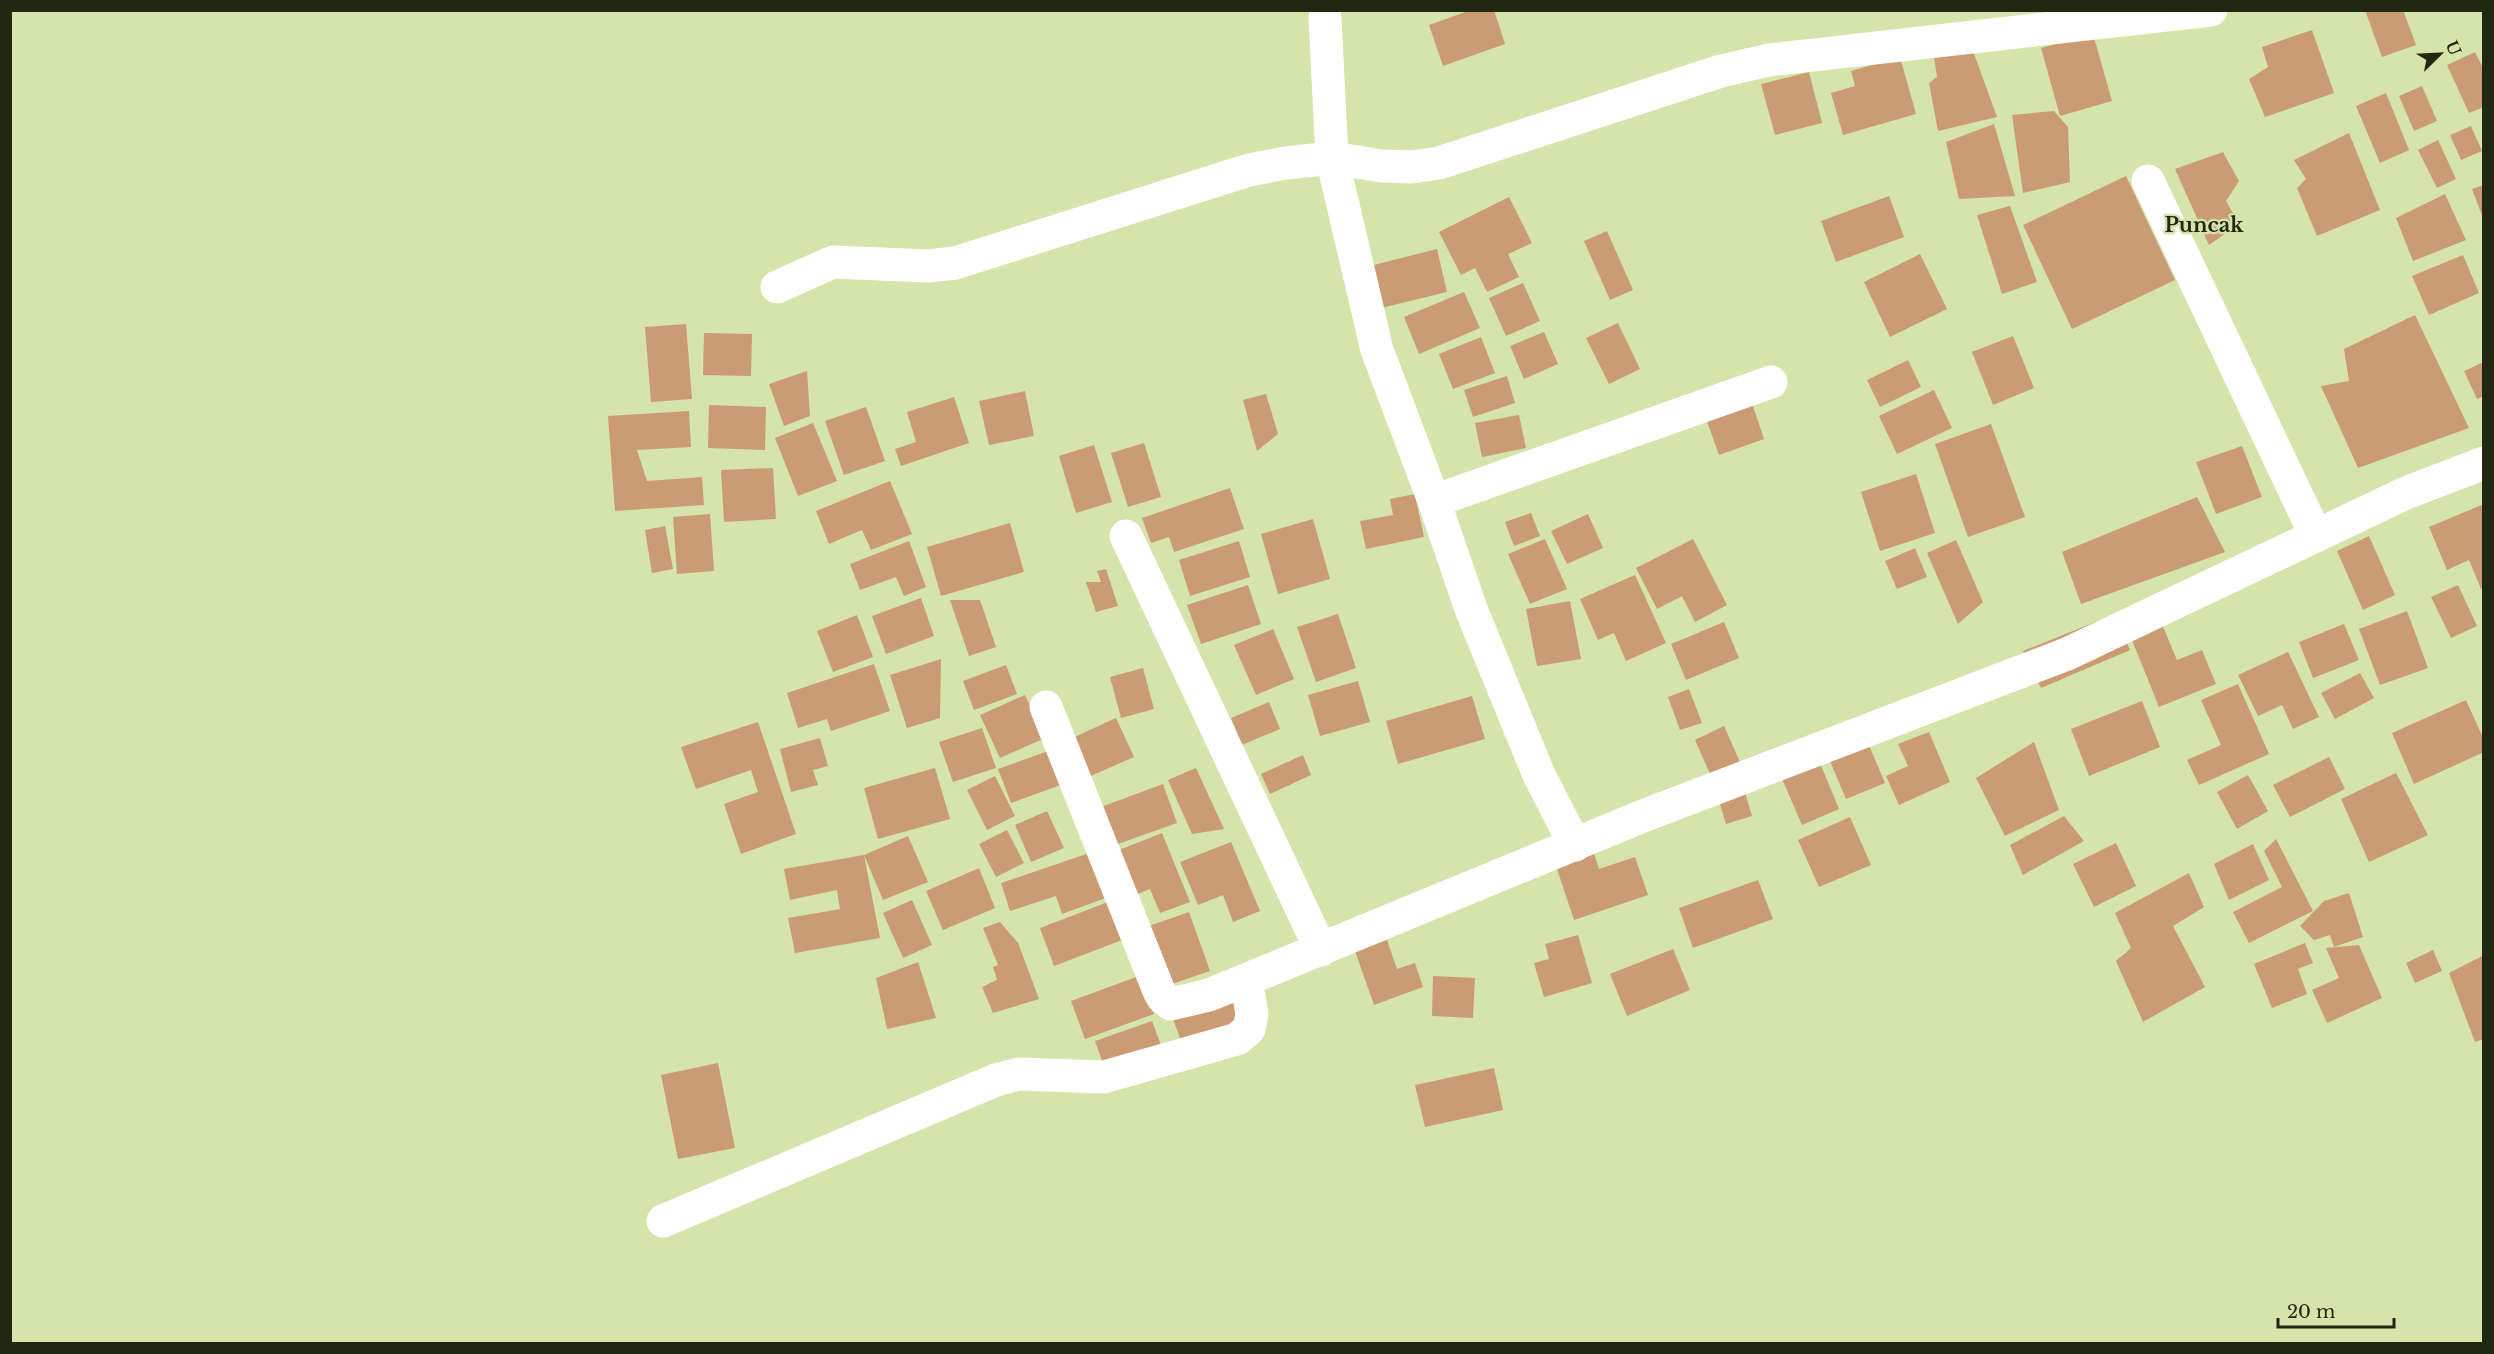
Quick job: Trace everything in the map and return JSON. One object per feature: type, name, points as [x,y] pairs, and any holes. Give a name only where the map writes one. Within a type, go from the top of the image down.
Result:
[{"type":"street","points":[[777,287],[833,262],[928,266],[955,263],[1249,170],[1286,163],[1332,158],[1382,166],[1411,167],[1439,163],[1721,71],[1768,60],[2211,10]]},
{"type":"street","points":[[1326,18],[1332,158],[1377,350],[1472,609],[1539,775],[1575,845]]},
{"type":"street","points":[[2148,181],[2316,536]]},
{"type":"street","points":[[1434,501],[1771,382]]},
{"type":"street","points":[[1046,707],[1162,998],[1171,1004],[1209,995],[1643,816],[2067,654],[2406,493],[2484,463]]},
{"type":"street","points":[[1126,536],[1321,950]]},
{"type":"street","points":[[663,1221],[996,1080],[1028,1073],[1104,1077],[1237,1039],[1249,1029],[1252,1014],[1246,980]]},
{"type":"building","points":[[1471,10],[1494,10],[1505,44],[1443,66],[1429,25]]},
{"type":"building","points":[[2365,10],[2403,10],[2416,45],[2382,57]]},
{"type":"building","points":[[2312,30],[2334,93],[2265,117],[2249,79],[2268,67],[2262,47]]},
{"type":"building","points":[[2093,34],[2112,101],[2060,116],[2041,48]]},
{"type":"building","points":[[1973,51],[1997,117],[1938,131],[1929,83],[1937,77],[1934,56]]},
{"type":"building","points":[[2475,52],[2484,70],[2484,107],[2469,113],[2447,65]]},
{"type":"building","points":[[1900,57],[1916,114],[1843,135],[1831,93],[1855,86],[1851,71]]},
{"type":"building","points":[[1809,72],[1822,123],[1775,135],[1761,84]]},
{"type":"building","points":[[2422,86],[2437,121],[2414,131],[2399,96]]},
{"type":"building","points":[[2386,93],[2409,150],[2380,163],[2356,106]]},
{"type":"building","points":[[2054,111],[2068,127],[2070,182],[2023,193],[2012,115]]},
{"type":"building","points":[[1994,124],[2015,196],[1959,199],[1946,142]]},
{"type":"building","points":[[2471,126],[2482,151],[2461,160],[2450,135]]},
{"type":"building","points":[[2349,133],[2380,210],[2317,236],[2297,188],[2306,179],[2294,160]]},
{"type":"building","points":[[2438,140],[2456,179],[2437,188],[2418,150]]},
{"type":"building","points":[[2223,152],[2239,181],[2226,201],[2239,224],[2209,245],[2175,169]]},
{"type":"building","points":[[2126,176],[2175,280],[2072,329],[2023,225]]},
{"type":"building","points":[[2484,185],[2484,218],[2483,218],[2472,189]]},
{"type":"building","points":[[2445,194],[2466,240],[2413,261],[2396,218]]},
{"type":"building","points":[[1889,196],[1904,237],[1836,262],[1821,221]]},
{"type":"building","points":[[1509,197],[1532,243],[1508,254],[1519,277],[1487,292],[1475,268],[1461,275],[1439,232]]},
{"type":"building","points":[[2010,206],[2037,282],[2002,294],[1977,215]]},
{"type":"building","points":[[1607,231],[1633,290],[1610,300],[1584,241]]},
{"type":"building","points":[[1437,249],[1447,292],[1377,309],[1366,267]]},
{"type":"building","points":[[1920,254],[1947,309],[1890,337],[1864,282]]},
{"type":"building","points":[[2463,255],[2479,293],[2429,315],[2412,276]]},
{"type":"building","points":[[1523,283],[1540,321],[1506,336],[1489,298]]},
{"type":"building","points":[[1464,292],[1480,328],[1419,354],[1404,317]]},
{"type":"building","points":[[2415,315],[2469,428],[2358,468],[2321,386],[2349,381],[2344,349]]},
{"type":"building","points":[[1618,323],[1640,369],[1609,384],[1586,338]]},
{"type":"building","points":[[686,324],[692,399],[651,402],[645,327]]},
{"type":"building","points":[[1544,332],[1558,364],[1524,379],[1510,346]]},
{"type":"building","points":[[704,333],[752,334],[751,376],[703,375]]},
{"type":"building","points":[[2013,336],[2034,388],[1993,405],[1972,352]]},
{"type":"building","points":[[1481,337],[1495,373],[1453,389],[1439,354]]},
{"type":"building","points":[[1908,360],[1921,387],[1880,407],[1867,380]]},
{"type":"building","points":[[2484,362],[2484,396],[2477,399],[2464,371]]},
{"type":"building","points":[[807,371],[810,416],[784,426],[769,384]]},
{"type":"building","points":[[1507,376],[1515,403],[1473,417],[1464,390]]},
{"type":"building","points":[[1934,390],[1952,428],[1897,454],[1879,416]]},
{"type":"building","points":[[1025,391],[1034,436],[989,445],[979,401]]},
{"type":"building","points":[[1266,394],[1278,434],[1257,451],[1243,400]]},
{"type":"building","points":[[954,397],[969,443],[901,466],[895,449],[916,442],[907,412]]},
{"type":"building","points":[[1751,400],[1764,439],[1719,455],[1705,416]]},
{"type":"building","points":[[709,405],[766,407],[765,450],[708,448]]},
{"type":"building","points":[[866,407],[885,461],[844,475],[825,421]]},
{"type":"building","points":[[689,411],[691,447],[637,450],[647,481],[702,477],[704,505],[615,511],[608,416]]},
{"type":"building","points":[[1519,415],[1526,448],[1482,457],[1475,423]]},
{"type":"building","points":[[813,423],[837,481],[798,496],[775,438]]},
{"type":"building","points":[[1991,424],[2025,517],[1968,537],[1935,444]]},
{"type":"building","points":[[1144,443],[1161,497],[1128,507],[1111,453]]},
{"type":"building","points":[[1094,445],[1112,502],[1076,513],[1059,456]]},
{"type":"building","points":[[2242,446],[2262,497],[2216,514],[2196,462]]},
{"type":"building","points":[[773,468],[776,519],[724,522],[721,470]]},
{"type":"building","points":[[1916,474],[1935,533],[1880,551],[1861,492]]},
{"type":"building","points":[[890,481],[912,534],[871,550],[862,530],[829,544],[816,511]]},
{"type":"building","points":[[1230,488],[1244,529],[1174,552],[1169,537],[1151,543],[1142,518]]},
{"type":"building","points":[[1415,494],[1424,537],[1366,549],[1360,521],[1393,515],[1390,499]]},
{"type":"building","points":[[2197,497],[2225,552],[2081,604],[2062,552]]},
{"type":"building","points":[[2484,504],[2484,588],[2481,589],[2469,560],[2447,570],[2429,527]]},
{"type":"building","points":[[1531,513],[1540,536],[1514,546],[1505,522]]},
{"type":"building","points":[[710,514],[714,571],[677,574],[673,517]]},
{"type":"building","points":[[1588,514],[1603,548],[1567,564],[1551,531]]},
{"type":"building","points":[[1313,519],[1330,579],[1278,594],[1261,534]]},
{"type":"building","points":[[1010,523],[1024,572],[941,596],[927,547]]},
{"type":"building","points":[[665,526],[673,569],[652,573],[645,530]]},
{"type":"building","points":[[2369,536],[2395,595],[2363,610],[2337,551]]},
{"type":"building","points":[[1545,539],[1567,589],[1530,604],[1508,554]]},
{"type":"building","points":[[1693,539],[1727,605],[1695,622],[1682,596],[1657,609],[1636,568]]},
{"type":"building","points":[[1956,540],[1983,602],[1958,624],[1927,553]]},
{"type":"building","points":[[909,541],[926,587],[904,596],[896,577],[860,590],[850,564]]},
{"type":"building","points":[[1239,541],[1250,577],[1190,596],[1179,560]]},
{"type":"building","points":[[1915,548],[1927,577],[1897,589],[1885,561]]},
{"type":"building","points":[[1106,569],[1118,606],[1096,612],[1086,582],[1101,582],[1097,571]]},
{"type":"building","points":[[1635,575],[1666,643],[1626,661],[1614,633],[1598,640],[1580,599]]},
{"type":"building","points":[[1248,585],[1261,624],[1201,644],[1187,605]]},
{"type":"building","points":[[2458,585],[2477,626],[2451,638],[2431,597]]},
{"type":"building","points":[[921,598],[934,636],[886,654],[872,616]]},
{"type":"building","points":[[950,600],[980,600],[996,647],[969,656]]},
{"type":"building","points":[[1570,601],[1581,659],[1537,666],[1526,609]]},
{"type":"building","points":[[2407,611],[2428,668],[2380,685],[2359,629]]},
{"type":"building","points":[[1338,614],[1356,668],[1316,682],[1297,627]]},
{"type":"building","points":[[2115,614],[2130,650],[2041,688],[2023,651]]},
{"type":"building","points":[[857,615],[873,657],[833,672],[817,631]]},
{"type":"building","points":[[1724,622],[1739,658],[1686,680],[1671,644]]},
{"type":"building","points":[[2161,622],[2177,660],[2202,650],[2216,684],[2159,707],[2130,635]]},
{"type":"building","points":[[2344,624],[2359,660],[2313,678],[2299,642]]},
{"type":"building","points":[[1273,629],[1294,679],[1256,695],[1234,645]]},
{"type":"building","points":[[2288,652],[2319,717],[2293,729],[2282,705],[2258,716],[2238,675]]},
{"type":"building","points":[[941,659],[940,718],[907,728],[890,675]]},
{"type":"building","points":[[874,664],[890,711],[831,731],[827,719],[798,728],[787,693]]},
{"type":"building","points":[[1006,665],[1017,694],[974,710],[963,681]]},
{"type":"building","points":[[1143,668],[1154,709],[1121,718],[1110,677]]},
{"type":"building","points":[[2360,673],[2374,698],[2335,719],[2321,693]]},
{"type":"building","points":[[1358,681],[1370,722],[1320,736],[1308,695]]},
{"type":"building","points":[[2238,684],[2269,754],[2199,785],[2187,760],[2221,745],[2201,700]]},
{"type":"building","points":[[1689,689],[1702,723],[1680,730],[1668,697]]},
{"type":"building","points":[[1025,695],[1045,738],[1000,758],[980,715]]},
{"type":"building","points":[[1472,696],[1485,739],[1398,764],[1386,721]]},
{"type":"building","points":[[2466,700],[2484,740],[2484,752],[2414,784],[2392,733]]},
{"type":"building","points":[[2142,701],[2160,747],[2089,776],[2071,729]]},
{"type":"building","points":[[1269,702],[1280,729],[1242,745],[1231,718]]},
{"type":"building","points":[[1116,718],[1134,757],[1086,778],[1068,740]]},
{"type":"building","points":[[758,722],[796,834],[741,854],[724,804],[758,792],[751,770],[696,789],[681,747]]},
{"type":"building","points":[[1724,726],[1740,762],[1711,776],[1695,740]]},
{"type":"building","points":[[982,728],[996,768],[953,782],[939,742]]},
{"type":"building","points":[[1929,732],[1950,782],[1899,805],[1886,776],[1908,766],[1898,744]]},
{"type":"building","points":[[820,738],[828,766],[813,770],[818,785],[791,792],[780,749]]},
{"type":"building","points":[[1866,738],[1885,783],[1846,799],[1827,754]]},
{"type":"building","points":[[2034,742],[2059,810],[2005,836],[1976,778]]},
{"type":"building","points":[[1057,748],[1069,782],[1011,803],[998,769]]},
{"type":"building","points":[[1303,755],[1311,775],[1270,794],[1261,774]]},
{"type":"building","points":[[2329,757],[2345,789],[2290,817],[2273,785]]},
{"type":"building","points":[[1818,758],[1839,809],[1802,825],[1780,774]]},
{"type":"building","points":[[935,768],[950,819],[878,839],[864,788]]},
{"type":"building","points":[[1196,768],[1224,829],[1192,834],[1168,780]]},
{"type":"building","points":[[2396,773],[2428,835],[2369,862],[2341,799]]},
{"type":"building","points":[[2248,775],[2268,811],[2237,829],[2217,792]]},
{"type":"building","points":[[995,776],[1015,816],[987,830],[967,790]]},
{"type":"building","points":[[1163,784],[1177,823],[1115,845],[1101,807]]},
{"type":"building","points":[[1743,786],[1752,816],[1726,824],[1717,794]]},
{"type":"building","points":[[1047,811],[1064,848],[1031,862],[1015,825]]},
{"type":"building","points":[[2064,816],[2084,841],[2023,875],[2010,845]]},
{"type":"building","points":[[1850,817],[1871,865],[1819,887],[1798,840]]},
{"type":"building","points":[[1007,830],[1024,863],[996,877],[979,844]]},
{"type":"building","points":[[1162,833],[1190,902],[1160,913],[1150,889],[1132,896],[1114,852]]},
{"type":"building","points":[[908,836],[928,882],[883,900],[864,855]]},
{"type":"building","points":[[2276,839],[2313,911],[2249,943],[2233,912],[2282,887],[2264,851]]},
{"type":"building","points":[[1231,842],[1260,911],[1233,922],[1223,895],[1198,905],[1180,862]]},
{"type":"building","points":[[2116,843],[2136,886],[2094,907],[2073,864]]},
{"type":"building","points":[[2253,844],[2269,880],[2229,900],[2214,864]]},
{"type":"building","points":[[1098,850],[1114,895],[1062,914],[1056,896],[1010,911],[1001,883]]},
{"type":"building","points":[[1593,850],[1599,869],[1635,857],[1648,895],[1574,920],[1555,863]]},
{"type":"building","points":[[864,855],[880,938],[795,953],[788,918],[840,909],[837,890],[790,900],[784,869]]},
{"type":"building","points":[[979,868],[995,908],[943,930],[926,891]]},
{"type":"building","points":[[2189,873],[2204,907],[2173,926],[2205,987],[2143,1022],[2116,961],[2131,948],[2115,913]]},
{"type":"building","points":[[1758,880],[1773,919],[1693,948],[1679,908]]},
{"type":"building","points":[[2349,893],[2363,937],[2334,947],[2330,935],[2314,940],[2300,926],[2324,901]]},
{"type":"building","points":[[1116,899],[1130,937],[1054,966],[1040,928]]},
{"type":"building","points":[[912,900],[932,945],[903,958],[883,913]]},
{"type":"building","points":[[1189,912],[1210,971],[1169,985],[1149,926]]},
{"type":"building","points":[[1000,922],[1018,943],[1039,999],[993,1013],[982,987],[997,980],[993,967],[998,965],[983,928]]},
{"type":"building","points":[[1578,935],[1592,983],[1544,997],[1534,963],[1549,959],[1545,944]]},
{"type":"building","points":[[1387,940],[1397,969],[1415,963],[1423,987],[1374,1005],[1355,951]]},
{"type":"building","points":[[2305,943],[2313,963],[2298,969],[2307,994],[2272,1008],[2254,964]]},
{"type":"building","points":[[2359,945],[2382,998],[2327,1023],[2312,990],[2339,978],[2326,948]]},
{"type":"building","points":[[1673,949],[1690,990],[1627,1016],[1610,974]]},
{"type":"building","points":[[2433,950],[2442,971],[2415,983],[2406,963]]},
{"type":"building","points":[[2484,955],[2484,1039],[2475,1042],[2449,973]]},
{"type":"building","points":[[918,962],[936,1018],[887,1029],[876,978]]},
{"type":"building","points":[[1139,976],[1154,1014],[1085,1039],[1071,1001]]},
{"type":"building","points":[[1433,976],[1475,978],[1473,1018],[1432,1016]]},
{"type":"building","points":[[1234,994],[1246,1026],[1184,1049],[1172,1016]]},
{"type":"building","points":[[1152,1021],[1162,1048],[1105,1069],[1095,1041]]},
{"type":"building","points":[[718,1063],[735,1148],[678,1159],[661,1075]]},
{"type":"building","points":[[1494,1068],[1503,1110],[1425,1127],[1415,1085]]},
{"type":"district","name":"Puncak","points":[[2204,225]]}]
